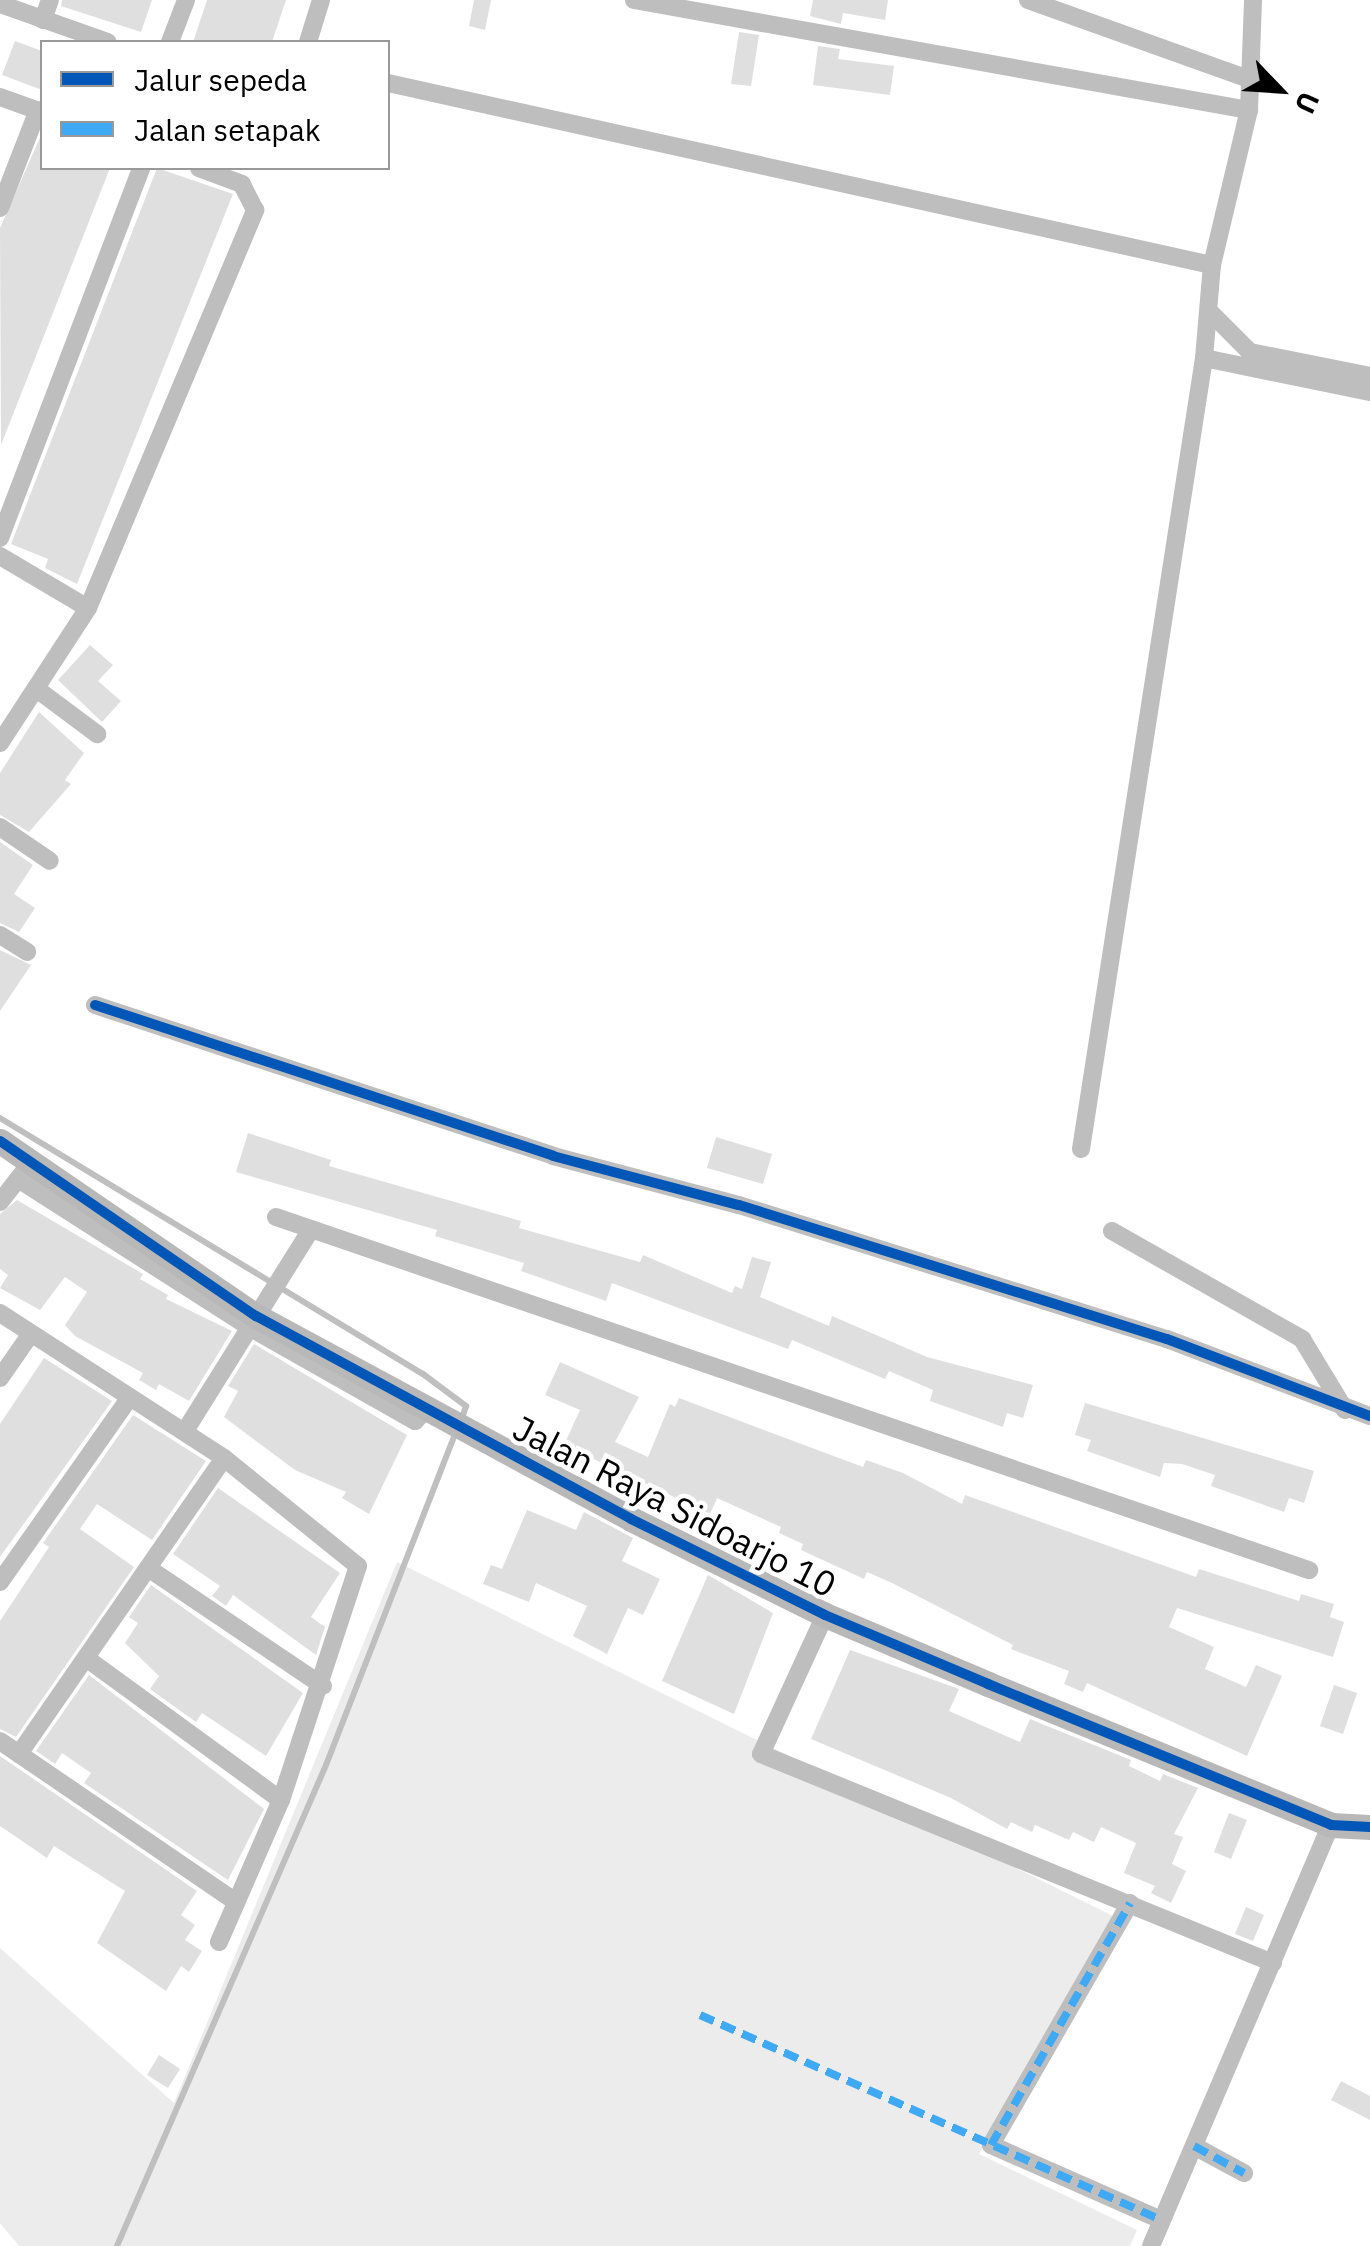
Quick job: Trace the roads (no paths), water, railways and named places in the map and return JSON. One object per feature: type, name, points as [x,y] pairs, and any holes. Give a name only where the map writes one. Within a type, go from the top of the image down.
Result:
[{"type":"street","points":[[43,20],[50,0]]},
{"type":"street","points":[[171,40],[186,0]]},
{"type":"street","points":[[309,40],[321,0]]},
{"type":"street","points":[[634,0],[1249,110]]},
{"type":"street","points":[[1028,0],[1251,80]]},
{"type":"street","points":[[1081,1149],[1204,358],[1212,265],[1249,110],[1253,0]]},
{"type":"street","points":[[0,4],[102,40]]},
{"type":"street","points":[[390,82],[1212,265]]},
{"type":"street","points":[[0,97],[40,111],[0,208]]},
{"type":"street","points":[[0,538],[141,170]]},
{"type":"street","points":[[0,743],[88,608],[255,210],[242,184],[204,170]]},
{"type":"street","points":[[1209,310],[1250,352],[1370,376]]},
{"type":"street","points":[[1204,358],[1370,392]]},
{"type":"street","points":[[0,556],[88,608]]},
{"type":"street","points":[[38,690],[97,734]]},
{"type":"street","points":[[0,828],[50,861]]},
{"type":"street","points":[[0,935],[28,952]]},
{"type":"street","points":[[95,1006],[553,1156],[739,1204],[1167,1339],[1370,1416]]},
{"type":"street","name":"Jalan Raya Sidoarjo 10","points":[[0,1141],[24,1172],[257,1315],[430,1411],[825,1615],[1331,1826],[1370,1828]]},
{"type":"street","points":[[0,1202],[24,1172]]},
{"type":"street","points":[[276,1217],[1309,1570]]},
{"type":"street","points":[[186,1431],[310,1229]]},
{"type":"street","points":[[1112,1230],[1302,1340],[1346,1410]]},
{"type":"street","points":[[0,1313],[186,1431],[358,1566],[323,1686],[282,1800],[219,1942]]},
{"type":"street","points":[[0,1378],[30,1335]]},
{"type":"street","points":[[0,1582],[130,1398]]},
{"type":"street","points":[[19,1754],[224,1458]]},
{"type":"street","points":[[148,1568],[323,1686]]},
{"type":"street","points":[[825,1615],[762,1754],[1273,1963]]},
{"type":"street","points":[[86,1658],[282,1800]]},
{"type":"street","points":[[0,1741],[236,1902]]},
{"type":"street","points":[[1151,2246],[1331,1826]]},
{"type":"street","points":[[1130,1903],[991,2144],[1162,2220]]},
{"type":"street","points":[[1194,2146],[1244,2173]]},
{"type":"waterway","points":[[0,1118],[423,1374],[466,1406],[461,1421]]},
{"type":"waterway","points":[[117,2246],[326,1765],[456,1432]]}]
